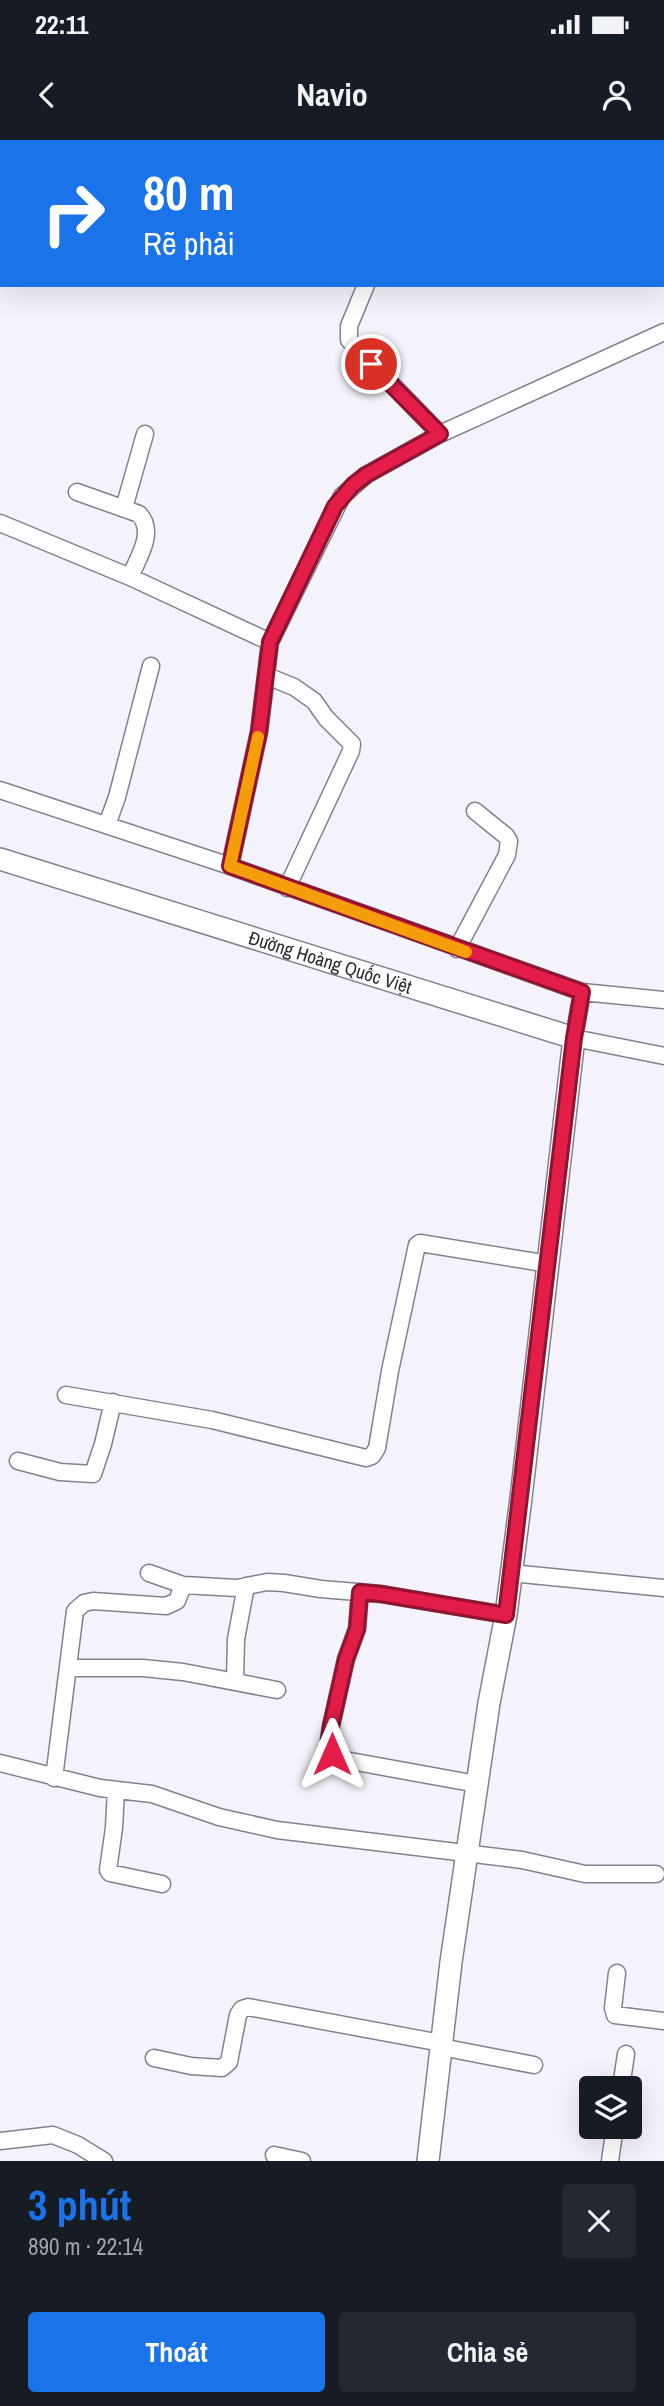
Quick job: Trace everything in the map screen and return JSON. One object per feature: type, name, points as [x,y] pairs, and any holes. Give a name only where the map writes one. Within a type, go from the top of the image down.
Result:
[{"type":"street","points":[[365,287],[349,326],[349,340],[440,434]]},
{"type":"street","points":[[230,866],[259,732],[270,642],[342,496],[366,475],[440,434],[664,332]]},
{"type":"street","points":[[124,509],[145,434]]},
{"type":"street","points":[[76,492],[139,514],[147,528],[146,539],[130,577]]},
{"type":"street","points":[[0,523],[130,577],[270,642]]},
{"type":"street","points":[[107,825],[117,797],[151,666]]},
{"type":"street","points":[[267,676],[294,687],[314,701],[326,718],[352,744],[287,888]]},
{"type":"street","points":[[0,790],[230,866],[457,949],[581,999],[664,1000]]},
{"type":"street","points":[[457,949],[500,870],[508,848],[506,836],[475,811]]},
{"type":"street","name":"Đường Hoàng Quốc Việt","points":[[0,859],[575,1032],[664,1056]]},
{"type":"street","points":[[428,2161],[477,1784],[506,1615],[581,999]]},
{"type":"street","points":[[65,1395],[212,1420],[366,1458],[372,1456],[377,1448],[416,1245],[420,1243],[549,1264]]},
{"type":"street","points":[[18,1461],[60,1472],[90,1476],[103,1444],[113,1402]]},
{"type":"street","points":[[149,1573],[183,1585],[246,1586],[267,1582],[381,1594],[506,1615]]},
{"type":"street","points":[[511,1573],[664,1588]]},
{"type":"street","points":[[54,1778],[75,1611],[79,1606],[93,1601],[166,1606],[177,1601],[183,1585]]},
{"type":"street","points":[[235,1682],[236,1639],[246,1586]]},
{"type":"street","points":[[360,1592],[357,1629],[346,1659],[331,1726],[329,1740],[332,1754],[345,1760],[477,1784]]},
{"type":"street","points":[[68,1668],[144,1668],[277,1690]]},
{"type":"street","points":[[0,1763],[54,1778],[152,1794],[219,1817],[277,1830],[554,1866],[584,1874],[656,1874]]},
{"type":"street","points":[[116,1790],[108,1870],[110,1873],[162,1884]]},
{"type":"street","points":[[618,1973],[613,2008],[615,2015],[664,2021]]},
{"type":"street","points":[[154,2058],[191,2066],[222,2067],[229,2062],[238,2015],[242,2009],[248,2007],[534,2065]]},
{"type":"street","points":[[623,2076],[626,2054]]},
{"type":"street","points":[[0,2141],[53,2135],[78,2145],[104,2161]]},
{"type":"street","points":[[610,2161],[613,2139]]},
{"type":"street","points":[[274,2155],[302,2161]]},
{"type":"slow traffic","points":[[258,737],[230,866],[466,952]]},
{"type":"route","points":[[332,1754],[329,1740],[331,1726],[346,1659],[357,1629],[360,1592],[506,1615],[574,1038],[582,992],[230,866],[259,732],[270,642],[335,506],[342,496],[366,475],[440,434],[371,364]]}]
